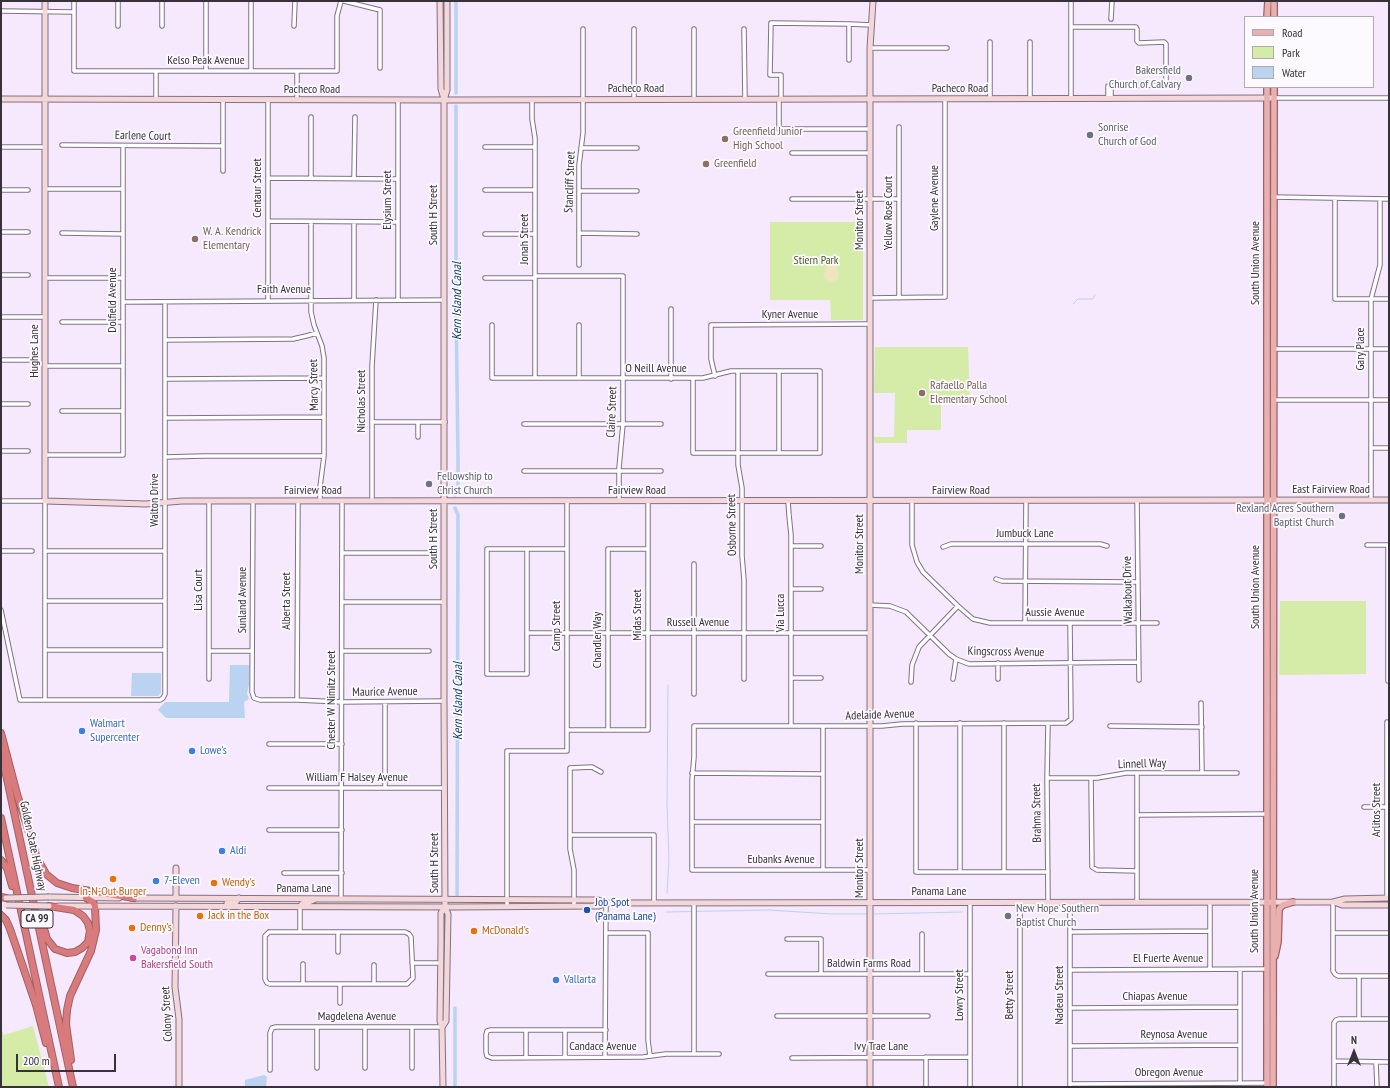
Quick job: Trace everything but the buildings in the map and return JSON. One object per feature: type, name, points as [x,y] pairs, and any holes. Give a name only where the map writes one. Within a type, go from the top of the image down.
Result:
[{"type":"highway","points":[[1,733],[17,794],[37,858],[43,870],[51,879],[64,886],[134,898]]},
{"type":"highway","name":"Golden State Highway","points":[[1,751],[74,1087]]},
{"type":"highway","name":"Golden State Highway","points":[[1,818],[58,1087]]},
{"type":"highway","points":[[24,858],[49,942],[55,949],[62,952],[71,953],[82,948],[88,942],[90,930],[88,923],[83,916],[74,910],[49,906]]},
{"type":"highway","points":[[1,860],[5,864],[8,872],[28,943]]},
{"type":"highway","points":[[74,1087],[66,1024],[66,1010],[70,996],[94,944],[96,930],[95,906],[93,902],[86,898]]},
{"type":"highway","points":[[1,915],[6,920],[10,928],[36,1005],[58,1087]]},
{"type":"main road","points":[[1268,1],[1268,16]]},
{"type":"main road","points":[[1274,1],[1274,16]]},
{"type":"main road","name":"South Union Avenue","points":[[1267,88],[1271,98],[1267,310],[1267,404],[1273,687],[1273,1087]]},
{"type":"main road","name":"South Union Avenue","points":[[1267,1085],[1267,658],[1270,500],[1274,400],[1273,236],[1271,227],[1267,157],[1271,98],[1274,88]]},
{"type":"main road","points":[[1267,310],[1270,319],[1270,343],[1273,350]]},
{"type":"main road","points":[[1267,404],[1270,409],[1273,446]]},
{"type":"main road","points":[[1267,658],[1270,662],[1270,684],[1273,687]]},
{"type":"main road","points":[[1267,695],[1270,700],[1270,726],[1273,729]]},
{"type":"main road","points":[[1266,864],[1269,878],[1270,899],[1273,902]]},
{"type":"main road","points":[[1266,902],[1270,909],[1270,940],[1273,948]]},
{"type":"main road","points":[[1273,960],[1278,942],[1279,910],[1283,905],[1293,902]]},
{"type":"main road","points":[[1266,944],[1270,954],[1270,974],[1273,977]]},
{"type":"street","name":"Hughes Lane","points":[[45,1],[45,700]]},
{"type":"street","points":[[1,11],[74,12],[74,1]]},
{"type":"street","points":[[118,1],[118,26]]},
{"type":"street","points":[[162,1],[162,26]]},
{"type":"street","points":[[206,1],[206,71]]},
{"type":"street","points":[[251,71],[252,1]]},
{"type":"street","points":[[294,26],[295,1]]},
{"type":"street","name":"Kelso Peak Avenue","points":[[74,12],[74,71],[337,72],[337,16],[341,1]]},
{"type":"street","points":[[344,1],[380,10],[380,68]]},
{"type":"street","name":"South H Street","points":[[440,1],[441,89],[444,100],[444,788],[445,907],[448,914],[446,1021],[442,1028]]},
{"type":"street","name":"South H Street","points":[[444,100],[447,90],[447,1]]},
{"type":"street","name":"Monitor Street","points":[[870,1087],[870,48],[873,1]]},
{"type":"street","points":[[1071,1],[1071,99]]},
{"type":"street","points":[[1111,19],[1112,1]]},
{"type":"street","points":[[870,129],[779,130],[781,75],[770,75],[770,23],[872,25]]},
{"type":"street","points":[[849,24],[849,60]]},
{"type":"street","points":[[440,26],[444,29],[447,54]]},
{"type":"street","points":[[1071,26],[1136,27],[1137,41],[1140,43],[1164,42],[1166,44],[1166,83],[1164,85],[1111,86],[1110,99]]},
{"type":"street","name":"Stancliff Street","points":[[579,265],[579,165],[583,133],[583,29]]},
{"type":"street","points":[[634,29],[634,99]]},
{"type":"street","points":[[694,29],[694,99]]},
{"type":"street","points":[[744,29],[744,99]]},
{"type":"street","points":[[990,42],[990,99]]},
{"type":"street","points":[[1030,42],[1030,99]]},
{"type":"street","points":[[870,48],[947,48]]},
{"type":"street","points":[[156,71],[156,99]]},
{"type":"street","points":[[297,71],[297,100]]},
{"type":"street","points":[[1271,98],[1389,98]]},
{"type":"street","name":"Pacheco Road","points":[[1,99],[583,100],[1271,98]]},
{"type":"street","points":[[223,99],[223,171]]},
{"type":"street","name":"Gaylene Avenue","points":[[899,298],[945,297],[945,99]]},
{"type":"street","name":"Centaur Street","points":[[268,100],[268,300]]},
{"type":"street","name":"Elysium Street","points":[[398,100],[398,300]]},
{"type":"street","name":"Jonah Street","points":[[532,100],[532,119],[535,138],[535,378]]},
{"type":"street","points":[[311,117],[311,178]]},
{"type":"street","points":[[354,117],[354,178]]},
{"type":"street","name":"Yellow Rose Court","points":[[899,127],[899,298]]},
{"type":"street","name":"Earlene Court","points":[[62,145],[223,146]]},
{"type":"street","name":"Dolfield Avenue","points":[[45,455],[123,455],[123,146]]},
{"type":"street","points":[[1,147],[45,147]]},
{"type":"street","points":[[485,147],[535,147]]},
{"type":"street","points":[[581,148],[637,148]]},
{"type":"street","points":[[792,153],[870,153]]},
{"type":"street","points":[[268,178],[398,178]]},
{"type":"street","points":[[1,190],[28,190]]},
{"type":"street","points":[[45,190],[123,190]]},
{"type":"street","points":[[485,190],[535,190]]},
{"type":"street","points":[[579,191],[637,191]]},
{"type":"street","points":[[1270,196],[1335,199],[1389,199]]},
{"type":"street","points":[[792,199],[899,199]]},
{"type":"street","points":[[1335,199],[1335,299],[1389,299]]},
{"type":"street","name":"Gary Place","points":[[1371,500],[1371,299],[1380,265],[1380,199]]},
{"type":"street","points":[[268,221],[398,222]]},
{"type":"street","name":"Marcy Street","points":[[311,222],[312,319],[323,352],[324,378],[324,456],[320,487],[320,501]]},
{"type":"street","points":[[354,222],[354,300]]},
{"type":"street","points":[[1,232],[28,232]]},
{"type":"street","points":[[62,234],[123,234]]},
{"type":"street","points":[[485,234],[535,234]]},
{"type":"street","points":[[579,234],[637,234]]},
{"type":"street","points":[[1,275],[28,275]]},
{"type":"street","name":"Claire Street","points":[[535,277],[624,276],[623,424],[619,471],[619,501]]},
{"type":"street","points":[[485,278],[535,277]]},
{"type":"street","points":[[45,278],[123,278]]},
{"type":"street","points":[[870,298],[899,298]]},
{"type":"street","name":"Nicholas Street","points":[[372,501],[372,366],[376,300]]},
{"type":"street","name":"Faith Avenue","points":[[123,302],[444,300]]},
{"type":"street","name":"Walton Drive","points":[[45,700],[160,700],[165,694],[166,302]]},
{"type":"street","points":[[671,309],[671,378]]},
{"type":"street","points":[[1,317],[45,317]]},
{"type":"street","points":[[62,322],[123,322]]},
{"type":"street","name":"Kyner Avenue","points":[[715,376],[711,359],[711,325],[870,324]]},
{"type":"street","name":"O Neill Avenue","points":[[492,325],[492,378],[702,378],[738,371],[820,371],[820,453],[779,453]]},
{"type":"street","points":[[579,325],[579,378]]},
{"type":"street","points":[[166,340],[293,339],[317,333]]},
{"type":"street","points":[[1273,350],[1389,349]]},
{"type":"street","points":[[1,360],[28,360]]},
{"type":"street","points":[[45,366],[123,366]]},
{"type":"street","name":"Osborne Street","points":[[738,371],[738,453],[742,501],[744,679]]},
{"type":"street","points":[[693,378],[693,453],[779,453],[779,371]]},
{"type":"street","points":[[166,379],[324,378]]},
{"type":"street","points":[[1274,400],[1389,400]]},
{"type":"street","points":[[1,404],[28,404]]},
{"type":"street","points":[[62,411],[123,411]]},
{"type":"street","points":[[165,418],[324,417]]},
{"type":"street","points":[[372,422],[445,422]]},
{"type":"street","points":[[418,422],[418,437]]},
{"type":"street","points":[[524,424],[662,424]]},
{"type":"street","points":[[1371,448],[1389,448]]},
{"type":"street","points":[[1,451],[28,451]]},
{"type":"street","points":[[165,457],[324,456]]},
{"type":"street","points":[[524,471],[661,471]]},
{"type":"street","name":"Walkabout Drive","points":[[1137,500],[1139,680]]},
{"type":"street","name":"Fairview Road","points":[[1,501],[80,501],[111,504],[209,501],[1270,500]]},
{"type":"street","name":"East Fairview Road","points":[[1270,500],[1389,500]]},
{"type":"street","name":"Lisa Court","points":[[209,501],[209,679]]},
{"type":"street","name":"Sunland Avenue","points":[[253,501],[252,692],[254,698]]},
{"type":"street","name":"Alberta Street","points":[[297,700],[298,501]]},
{"type":"street","name":"Chester W Nimitz Street","points":[[341,899],[342,501]]},
{"type":"street","name":"Camp Street","points":[[507,900],[507,751],[567,751],[567,501]]},
{"type":"street","name":"Midas Street","points":[[608,730],[648,730],[648,501]]},
{"type":"street","name":"Via Lucca","points":[[788,501],[791,546],[791,726]]},
{"type":"street","name":"Aussie Avenue","points":[[912,501],[912,545],[917,562],[923,572],[973,619],[984,622],[1025,623],[1157,623]]},
{"type":"street","points":[[1025,623],[1026,501]]},
{"type":"street","name":"Jumbuck Lane","points":[[943,547],[950,544],[1100,544],[1107,546]]},
{"type":"street","points":[[1366,545],[1388,545],[1388,681]]},
{"type":"street","points":[[791,546],[822,546]]},
{"type":"street","points":[[527,549],[527,674],[487,674],[487,549],[527,549],[567,549]]},
{"type":"street","name":"Chandler Way","points":[[608,730],[608,549],[648,549]]},
{"type":"street","points":[[1,551],[32,551]]},
{"type":"street","points":[[45,551],[165,551]]},
{"type":"street","points":[[342,553],[430,553]]},
{"type":"street","points":[[694,564],[694,694]]},
{"type":"street","points":[[996,579],[1002,581],[1138,582]]},
{"type":"street","points":[[791,589],[821,589]]},
{"type":"street","points":[[45,601],[165,601]]},
{"type":"street","points":[[342,602],[444,602]]},
{"type":"street","name":"Kingscross Avenue","points":[[870,605],[890,606],[900,609],[911,616],[949,654],[956,659],[969,664],[1139,662]]},
{"type":"street","points":[[911,682],[913,658],[919,647],[958,606]]},
{"type":"street","points":[[1,610],[20,700],[45,700]]},
{"type":"street","points":[[1070,623],[1070,662]]},
{"type":"street","name":"Russell Avenue","points":[[527,633],[870,633]]},
{"type":"street","points":[[45,650],[165,650]]},
{"type":"street","points":[[209,651],[252,651]]},
{"type":"street","points":[[342,651],[429,651]]},
{"type":"street","points":[[952,679],[956,659]]},
{"type":"street","name":"Adelaide Avenue","points":[[692,773],[694,757],[694,726],[870,726],[916,724],[1066,723],[1071,719],[1070,662]]},
{"type":"street","points":[[998,663],[998,679]]},
{"type":"street","points":[[791,678],[821,678]]},
{"type":"street","name":"Maurice Avenue","points":[[254,698],[260,700],[342,702],[444,701]]},
{"type":"street","points":[[385,702],[385,788]]},
{"type":"street","points":[[1202,703],[1202,773]]},
{"type":"street","name":"Arlitos Street","points":[[1387,722],[1388,898]]},
{"type":"street","points":[[916,724],[916,872],[1048,872]]},
{"type":"street","points":[[960,724],[960,872]]},
{"type":"street","points":[[1004,724],[1004,872]]},
{"type":"street","name":"Brahma Street","points":[[1048,724],[1048,902]]},
{"type":"street","points":[[823,726],[823,870]]},
{"type":"street","points":[[1110,726],[1202,727]]},
{"type":"street","points":[[567,730],[608,730]]},
{"type":"street","points":[[269,744],[342,744]]},
{"type":"street","points":[[574,903],[574,870],[570,849],[570,768],[592,767],[601,772]]},
{"type":"street","points":[[823,774],[692,773],[692,822],[823,822]]},
{"type":"street","name":"Linnell Way","points":[[1047,778],[1092,778],[1126,773],[1238,773]]},
{"type":"street","points":[[1137,773],[1137,902]]},
{"type":"street","points":[[1092,778],[1092,867],[1097,870],[1137,871]]},
{"type":"street","name":"William F Halsey Avenue","points":[[269,788],[444,788]]},
{"type":"street","points":[[1364,807],[1387,807]]},
{"type":"street","points":[[1137,815],[1267,814]]},
{"type":"street","name":"Eubanks Avenue","points":[[692,822],[692,870],[870,870]]},
{"type":"street","points":[[269,830],[342,830]]},
{"type":"street","points":[[570,835],[654,835],[654,903]]},
{"type":"street","name":"Colony Street","points":[[176,868],[175,982],[179,1019],[179,1087]]},
{"type":"street","points":[[284,873],[342,873]]},
{"type":"street","name":"Panama Lane","points":[[3,897],[445,899],[574,903],[599,906],[606,903],[1333,902]]},
{"type":"street","points":[[208,906],[218,903],[236,902],[239,898]]},
{"type":"street","points":[[1333,902],[1345,899],[1388,898]]},
{"type":"street","points":[[1344,905],[1354,902],[1382,901],[1388,898]]},
{"type":"street","points":[[300,932],[300,907],[302,904],[314,899]]},
{"type":"street","points":[[326,907],[339,902],[341,899]]},
{"type":"street","points":[[507,900],[507,906]]},
{"type":"street","name":"Lowry Street","points":[[970,902],[970,1087]]},
{"type":"street","name":"Betty Street","points":[[1020,902],[1020,1087]]},
{"type":"street","name":"Nadeau Street","points":[[1070,902],[1070,1085]]},
{"type":"street","points":[[1210,902],[1210,969]]},
{"type":"street","points":[[1333,902],[1344,905],[1389,905]]},
{"type":"street","points":[[1333,902],[1335,974],[1338,976],[1389,976]]},
{"type":"street","name":"Panama Lane","points":[[3,905],[445,907],[574,903]]},
{"type":"street","points":[[606,903],[606,1057]]},
{"type":"street","points":[[694,903],[694,1054]]},
{"type":"street","name":"South H Street","points":[[443,1087],[442,1028],[440,1021],[441,914],[445,907]]},
{"type":"street","points":[[1070,932],[1210,931]]},
{"type":"street","points":[[269,932],[300,932],[405,932],[411,937],[411,981],[407,984],[270,984],[265,979],[266,934],[269,932]]},
{"type":"street","points":[[338,932],[338,952]]},
{"type":"street","points":[[606,933],[648,933],[648,1040],[650,1056]]},
{"type":"street","points":[[1334,933],[1389,933]]},
{"type":"street","points":[[922,934],[922,974]]},
{"type":"street","points":[[787,939],[821,939],[821,974]]},
{"type":"street","points":[[441,941],[444,958],[447,962]]},
{"type":"street","points":[[412,963],[441,963],[444,971],[446,997]]},
{"type":"street","points":[[303,964],[303,984]]},
{"type":"street","points":[[374,964],[374,984]]},
{"type":"street","points":[[1240,969],[1240,1083]]},
{"type":"street","name":"El Fuerte Avenue","points":[[1070,970],[1267,969]]},
{"type":"street","name":"Baldwin Farms Road","points":[[768,974],[970,974]]},
{"type":"street","points":[[1359,976],[1359,1019]]},
{"type":"street","points":[[340,984],[340,1003]]},
{"type":"street","name":"Chiapas Avenue","points":[[1070,1008],[1239,1007]]},
{"type":"street","points":[[777,1016],[928,1016]]},
{"type":"street","points":[[1334,1087],[1334,1023],[1336,1020],[1389,1019]]},
{"type":"street","name":"Magdelena Avenue","points":[[270,1070],[270,1033],[272,1028],[276,1027],[442,1028]]},
{"type":"street","points":[[317,1027],[317,1068]]},
{"type":"street","points":[[365,1027],[365,1068]]},
{"type":"street","points":[[412,1027],[412,1068]]},
{"type":"street","points":[[526,1058],[526,1030],[606,1030]]},
{"type":"street","name":"Candace Avenue","points":[[526,1030],[487,1031],[487,1056],[492,1058],[565,1058],[650,1056],[666,1054],[720,1054]]},
{"type":"street","points":[[565,1030],[565,1058]]},
{"type":"street","name":"Reynosa Avenue","points":[[1070,1046],[1240,1045]]},
{"type":"street","name":"Ivy Trae Lane","points":[[792,1058],[970,1057]]},
{"type":"street","points":[[926,1058],[926,1087]]},
{"type":"street","points":[[1334,1061],[1389,1062]]},
{"type":"street","points":[[1376,1062],[1377,1087]]},
{"type":"street","name":"Obregon Avenue","points":[[1070,1085],[1240,1083],[1267,1085]]},
{"type":"green space","name":"Stiern Park","points":[[770,222],[863,222],[863,320],[831,320],[830,300],[770,300]]},
{"type":"green space","points":[[875,347],[968,347],[970,403],[941,404],[941,430],[907,430],[907,443],[875,443],[874,437],[894,437],[895,393],[874,393]]},
{"type":"green space","points":[[1280,601],[1366,601],[1366,674],[1279,675]]},
{"type":"green space","points":[[33,1026],[49,1087],[1,1087],[1,1028],[4,1035]]},
{"type":"sand","points":[[828,255],[833,256],[839,274],[837,280],[832,283],[827,281],[823,276],[827,266],[826,258]]},
{"type":"water","points":[[230,665],[249,665],[249,685],[247,693],[249,699],[244,702],[245,718],[166,718],[158,710],[165,702],[229,702]]},
{"type":"water","points":[[132,673],[161,673],[161,693],[158,696],[131,696]]},
{"type":"water","points":[[264,1075],[267,1077],[266,1087],[245,1087],[245,1080]]},
{"type":"waterway","name":"Kern Island Canal","points":[[456,1],[456,93]]},
{"type":"waterway","name":"Kern Island Canal","points":[[455,495],[458,487],[456,106]]},
{"type":"waterway","points":[[1073,304],[1078,299],[1093,299],[1095,295]]},
{"type":"waterway","name":"Kern Island Canal","points":[[455,508],[458,515],[457,895]]},
{"type":"waterway","points":[[667,893],[669,860],[667,804],[668,685]]},
{"type":"waterway","points":[[666,912],[768,910],[833,914],[867,914]]},
{"type":"waterway","points":[[873,914],[962,912]]},
{"type":"waterway","name":"Kern Island Canal","points":[[455,1008],[455,1087]]},
{"type":"place","name":"Bakersfield Church of Calvary","points":[[1189,78]]},
{"type":"place","name":"Sonrise Church of God","points":[[1090,135]]},
{"type":"place","name":"Greenfield Junior High School","points":[[725,139]]},
{"type":"place","name":"Greenfield","points":[[706,164]]},
{"type":"place","name":"W. A. Kendrick Elementary","points":[[195,239]]},
{"type":"place","name":"Rafaello Palla Elementary School","points":[[922,393]]},
{"type":"place","name":"Fellowship to Christ Church","points":[[429,484]]},
{"type":"place","name":"Rexland Acres Southern Baptist Church","points":[[1342,516]]},
{"type":"place","name":"Walmart Supercenter","points":[[82,731]]},
{"type":"place","name":"Lowe's","points":[[192,751]]},
{"type":"place","name":"Aldi","points":[[222,851]]},
{"type":"place","name":"In-N-Out Burger","points":[[113,879]]},
{"type":"place","name":"7-Eleven","points":[[156,881]]},
{"type":"place","name":"Wendy's","points":[[214,883]]},
{"type":"place","name":"Job Spot (Panama Lane)","points":[[587,910]]},
{"type":"place","name":"Jack in the Box","points":[[200,916]]},
{"type":"place","name":"New Hope Southern Baptist Church","points":[[1008,916]]},
{"type":"place","name":"Denny's","points":[[132,928]]},
{"type":"place","name":"McDonald's","points":[[474,931]]},
{"type":"place","name":"Vagabond Inn Bakersfield South","points":[[133,958]]},
{"type":"place","name":"Vallarta","points":[[556,980]]}]
